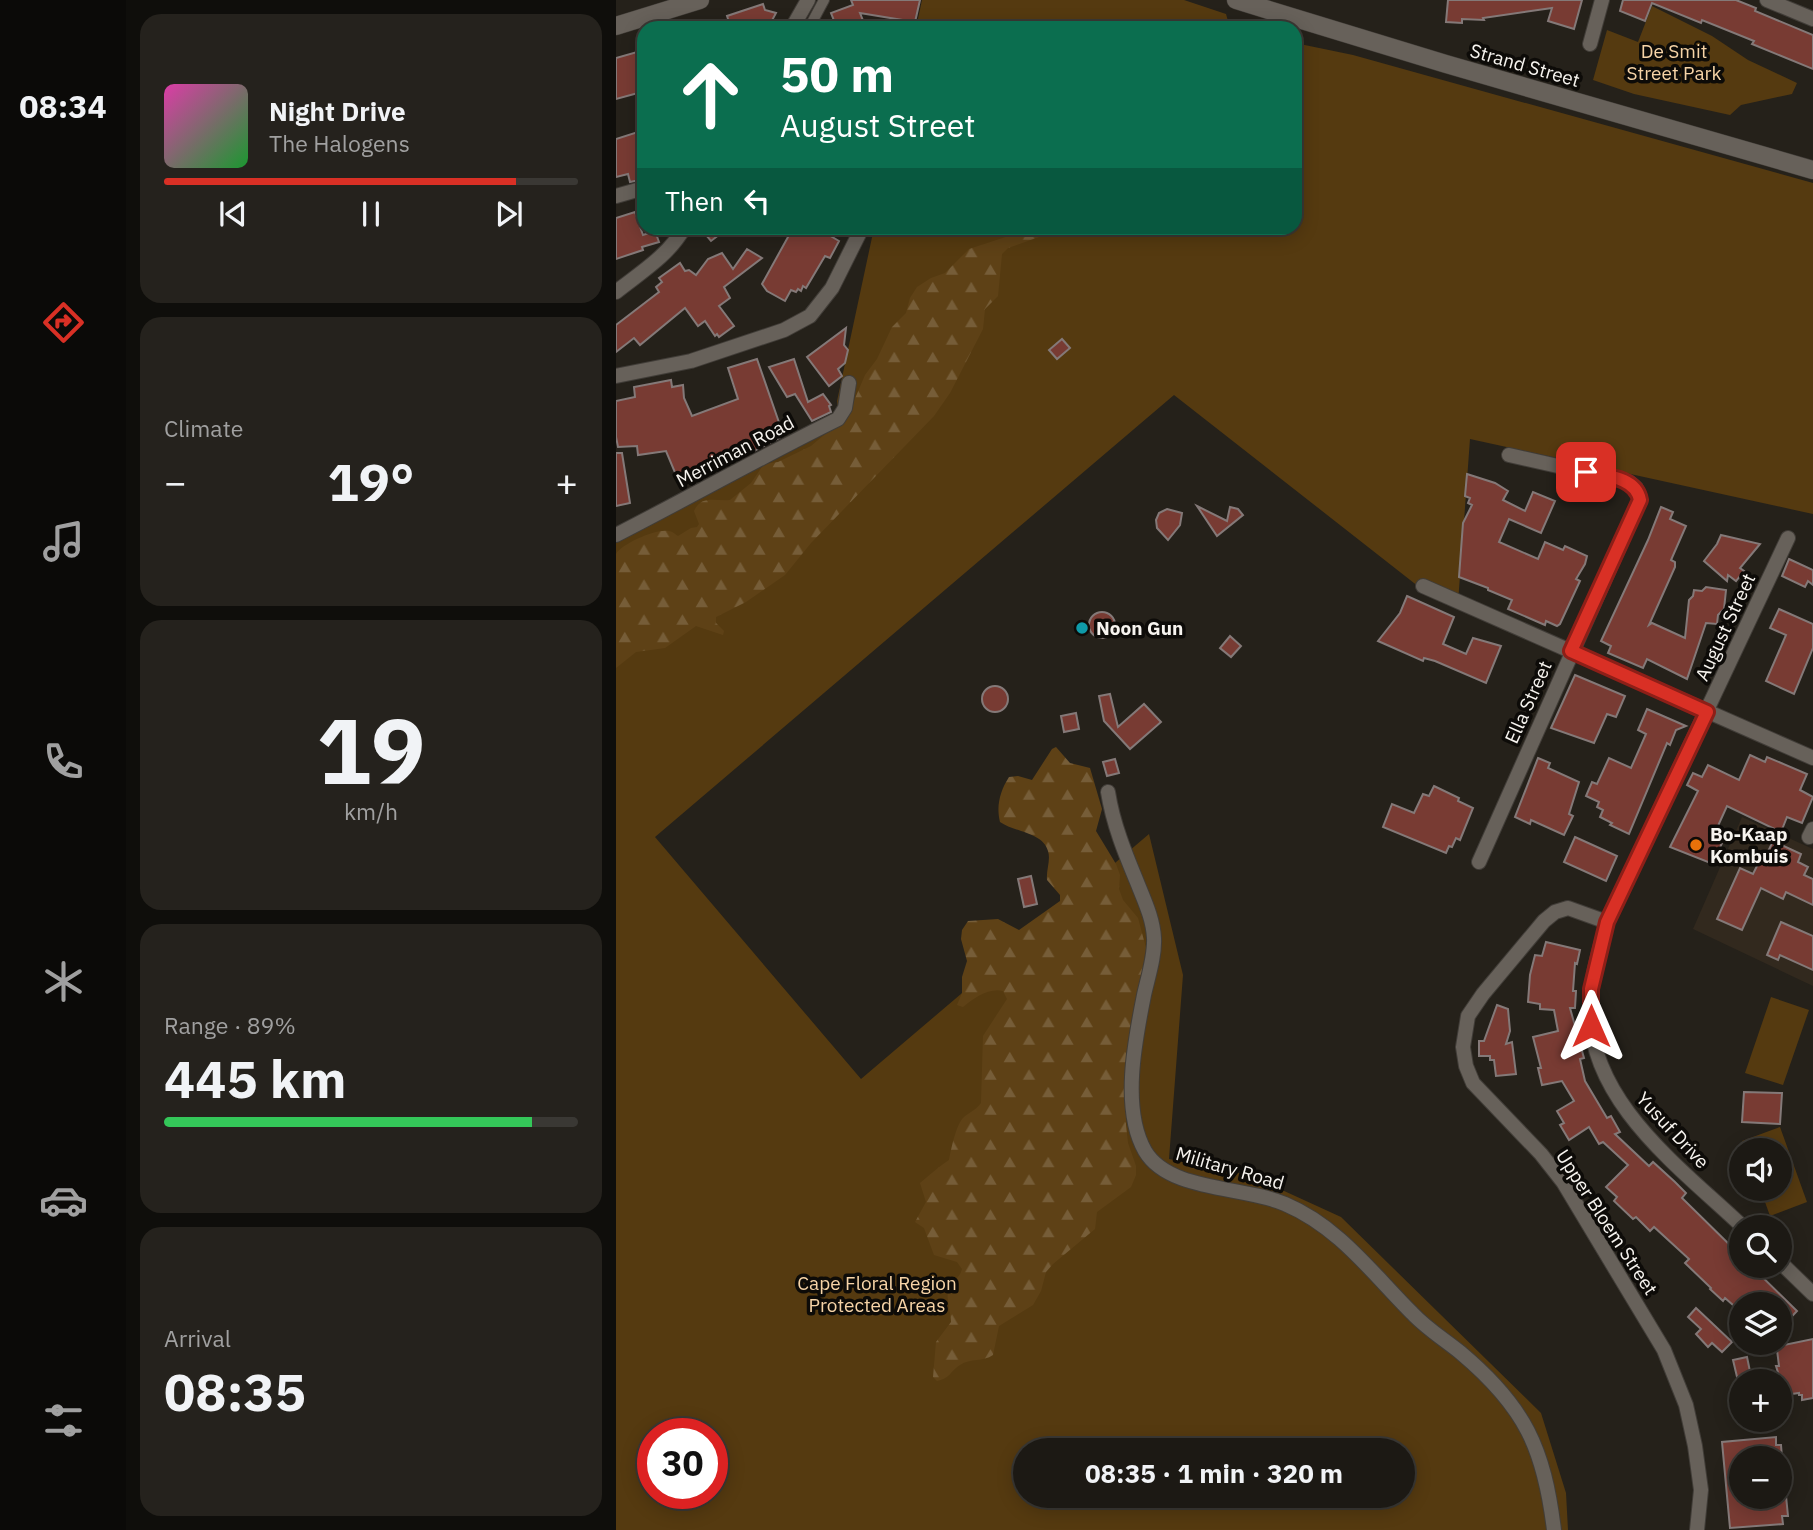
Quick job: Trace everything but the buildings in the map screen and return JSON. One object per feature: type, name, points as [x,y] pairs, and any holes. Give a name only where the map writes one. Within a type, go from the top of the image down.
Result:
[{"type":"street","points":[[616,26],[700,0]]},
{"type":"street","points":[[796,21],[807,0]]},
{"type":"street","points":[[813,21],[824,0]]},
{"type":"street","name":"Strand Street","points":[[1236,0],[1810,170]]},
{"type":"street","points":[[1590,44],[1602,0]]},
{"type":"street","points":[[1767,0],[1813,19]]},
{"type":"street","points":[[616,196],[637,190]]},
{"type":"street","points":[[616,292],[664,255],[680,235]]},
{"type":"street","points":[[616,376],[691,361],[774,333],[810,316],[832,288],[858,235]]},
{"type":"street","name":"Merriman Road","points":[[616,536],[763,456],[838,419],[845,408],[849,383]]},
{"type":"street","name":"Ella Street","points":[[1479,862],[1640,500],[1639,494],[1629,482],[1509,455]]},
{"type":"street","name":"August Street","points":[[1607,922],[1788,538]]},
{"type":"street","points":[[1423,586],[1813,758]]},
{"type":"street","name":"Military Road","points":[[1108,792],[1111,815],[1150,916],[1154,939],[1132,1075],[1136,1124],[1146,1153],[1160,1167],[1183,1178],[1285,1203],[1318,1221],[1342,1240],[1414,1316],[1492,1380],[1514,1407],[1542,1463],[1553,1530]]},
{"type":"street","name":"Upper Bloem Street","points":[[1607,922],[1569,908],[1549,916],[1483,994],[1468,1016],[1463,1047],[1466,1066],[1474,1083],[1541,1154],[1563,1182],[1664,1350],[1686,1405],[1695,1446],[1702,1490],[1697,1530]]},
{"type":"street","name":"Yusuf Drive","points":[[1607,922],[1591,989],[1594,1045],[1599,1061],[1628,1115],[1730,1215]]},
{"type":"street","points":[[1792,1274],[1813,1294]]},
{"type":"shaded area","points":[[1742,817],[1813,849],[1813,986],[1693,929]]},
{"type":"green space","points":[[922,0],[1184,0],[1226,14],[1228,21],[918,21]]},
{"type":"green space","name":"De Smit Street Park","points":[[1652,6],[1712,36],[1748,60],[1797,83],[1792,94],[1741,105],[1730,115],[1634,94],[1593,80],[1607,30],[1638,42]]},
{"type":"green space","name":"Cape Floral Region Protected Areas","points":[[1302,44],[1353,55],[1813,183],[1813,514],[1470,439],[1458,603],[1428,594],[1174,395],[655,837],[861,1079],[1149,834],[1183,975],[1169,1159],[1249,1175],[1341,1217],[1541,1413],[1566,1493],[1568,1530],[616,1530],[616,542],[840,426],[837,401],[873,235],[1302,235]]},
{"type":"green space","points":[[1012,235],[1044,235],[1008,248],[1002,254],[998,296],[985,309],[983,329],[950,393],[934,416],[811,543],[785,575],[746,602],[716,617],[716,623],[724,631],[723,635],[696,626],[665,648],[636,652],[616,668],[616,554],[619,550],[655,532],[669,531],[678,536],[697,527],[699,524],[694,511],[701,502],[730,500],[751,483],[764,464],[778,462],[811,446],[848,415],[865,375],[877,359],[892,327],[906,313],[910,298],[917,287],[945,273],[969,249]]},
{"type":"green space","points":[[1056,747],[1070,763],[1090,768],[1102,809],[1096,831],[1116,864],[1120,875],[1119,889],[1123,900],[1138,918],[1146,948],[1126,1067],[1126,1125],[1136,1175],[1131,1187],[1097,1212],[1095,1229],[1046,1272],[1041,1291],[1033,1305],[999,1326],[993,1355],[968,1361],[937,1381],[933,1377],[936,1342],[951,1322],[948,1291],[962,1269],[957,1262],[934,1255],[924,1228],[915,1222],[926,1202],[920,1183],[949,1160],[961,1120],[981,1103],[983,1036],[1007,999],[1003,991],[998,990],[987,992],[963,1007],[957,1005],[962,993],[962,977],[967,961],[961,939],[962,930],[968,921],[998,919],[1019,930],[1060,901],[1060,895],[1047,880],[1049,858],[1045,845],[1034,836],[1000,822],[998,810],[1001,793],[1009,777],[1018,776],[1032,780]]},
{"type":"green space","points":[[1771,997],[1809,1010],[1783,1085],[1745,1073]]},
{"type":"green space","points":[[1780,1127],[1784,1138],[1750,1138]]},
{"type":"green space","points":[[1792,1160],[1807,1202],[1770,1215],[1765,1201],[1792,1201]]},
{"type":"place","name":"Noon Gun","points":[[1082,628]]},
{"type":"place","name":"Bo-Kaap Kombuis","points":[[1696,845]]},
{"type":"route","points":[[1586,472],[1629,482],[1636,488],[1640,500],[1571,651],[1707,712],[1607,922],[1591,989],[1591,1026]]}]
